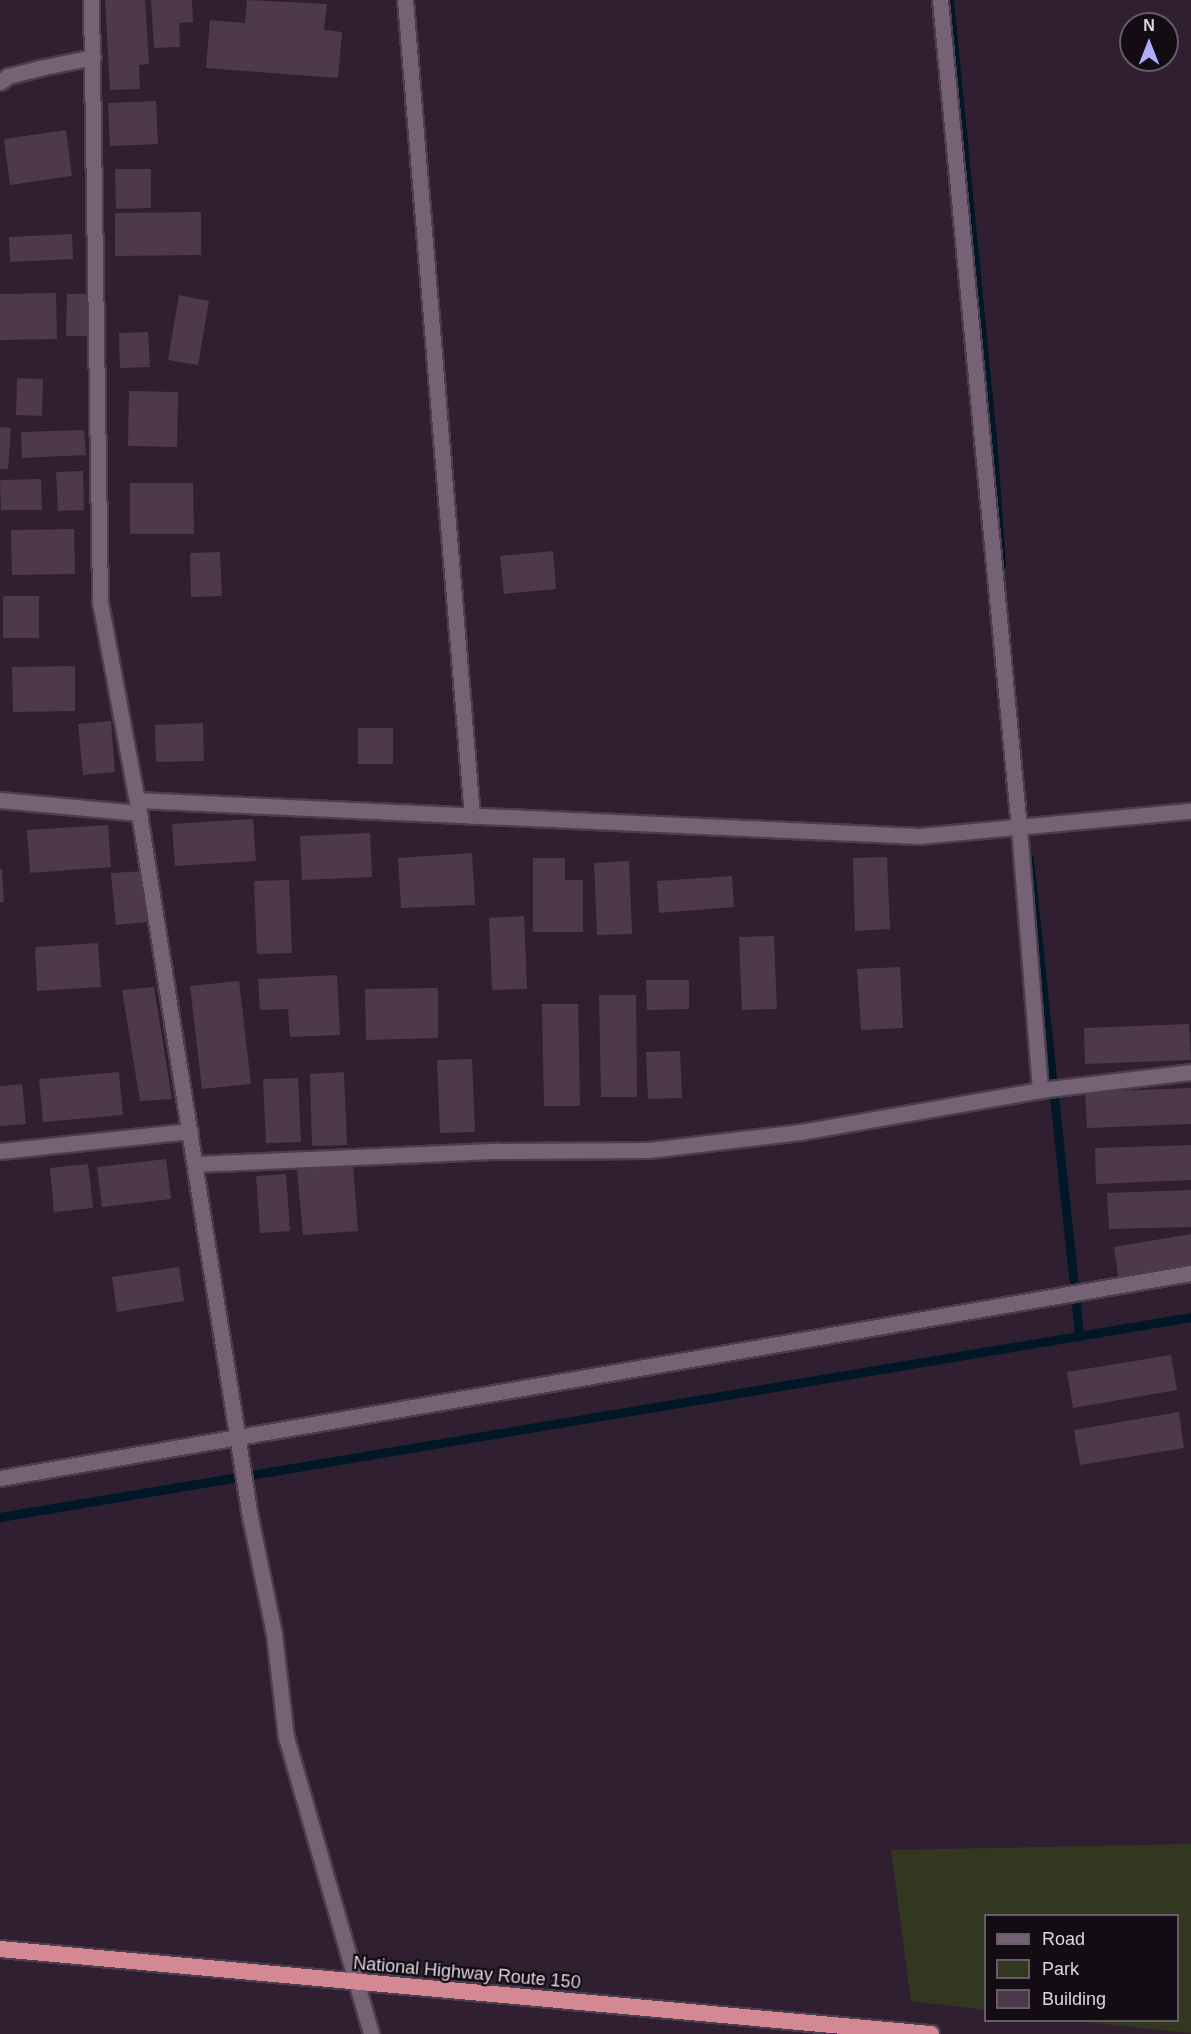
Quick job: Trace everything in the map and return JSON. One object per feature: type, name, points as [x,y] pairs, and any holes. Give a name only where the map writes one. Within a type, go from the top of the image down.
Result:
[{"type":"highway","name":"National Highway Route 150","points":[[0,1949],[853,2030],[932,2034]]},
{"type":"street","points":[[91,0],[100,602],[138,807],[240,1437],[249,1508],[273,1634],[286,1737],[359,1983],[371,2034]]},
{"type":"street","points":[[405,0],[472,816]]},
{"type":"street","points":[[940,0],[1019,828],[1040,1090]]},
{"type":"street","points":[[0,82],[8,76],[93,57]]},
{"type":"street","points":[[0,800],[138,807],[472,816],[919,836],[1191,811]]},
{"type":"street","points":[[195,1164],[498,1151],[649,1150],[800,1132],[1040,1090],[1191,1072]]},
{"type":"street","points":[[0,1151],[190,1131]]},
{"type":"street","points":[[0,1478],[1191,1273]]},
{"type":"green space","points":[[1191,1844],[1191,2033],[1084,2022],[1179,2022],[1179,1914],[984,1914],[984,2010],[911,2001],[891,1850]]},
{"type":"building","points":[[105,0],[145,0],[149,64],[139,65],[140,89],[110,90]]},
{"type":"building","points":[[151,0],[192,0],[193,22],[179,23],[180,47],[154,48]]},
{"type":"building","points":[[247,0],[327,4],[324,30],[342,32],[338,78],[206,68],[210,20],[245,23]]},
{"type":"building","points":[[156,101],[158,144],[110,146],[108,103]]},
{"type":"building","points":[[66,130],[72,176],[10,185],[4,139]]},
{"type":"building","points":[[115,169],[151,169],[151,208],[116,209]]},
{"type":"building","points":[[201,212],[201,255],[115,256],[115,213]]},
{"type":"building","points":[[72,234],[73,259],[10,262],[9,237]]},
{"type":"building","points":[[56,293],[57,339],[0,340],[0,294]]},
{"type":"building","points":[[67,294],[90,294],[88,336],[66,336]]},
{"type":"building","points":[[179,295],[209,301],[198,365],[168,360]]},
{"type":"building","points":[[148,332],[150,367],[120,368],[119,333]]},
{"type":"building","points":[[17,378],[43,379],[42,416],[16,415]]},
{"type":"building","points":[[129,391],[178,392],[177,447],[128,446]]},
{"type":"building","points":[[0,427],[11,428],[8,469],[0,469]]},
{"type":"building","points":[[84,430],[86,455],[22,458],[21,432]]},
{"type":"building","points":[[83,471],[84,510],[58,511],[56,472]]},
{"type":"building","points":[[41,479],[42,510],[1,510],[0,480]]},
{"type":"building","points":[[130,483],[193,483],[194,534],[130,534]]},
{"type":"building","points":[[74,529],[75,574],[12,575],[11,530]]},
{"type":"building","points":[[553,551],[556,589],[504,594],[500,556]]},
{"type":"building","points":[[220,552],[222,596],[191,597],[190,553]]},
{"type":"building","points":[[3,596],[39,596],[39,638],[3,638]]},
{"type":"building","points":[[75,666],[75,711],[13,712],[12,667]]},
{"type":"building","points":[[111,721],[115,772],[83,775],[78,724]]},
{"type":"building","points":[[203,723],[204,761],[156,762],[155,725]]},
{"type":"building","points":[[358,728],[393,728],[393,764],[358,764]]},
{"type":"building","points":[[253,819],[256,861],[175,866],[172,824]]},
{"type":"building","points":[[108,825],[111,867],[30,873],[27,830]]},
{"type":"building","points":[[370,833],[372,877],[302,880],[300,836]]},
{"type":"building","points":[[472,853],[475,905],[401,908],[398,858]]},
{"type":"building","points":[[887,857],[890,929],[855,931],[853,858]]},
{"type":"building","points":[[533,858],[565,858],[565,880],[583,880],[583,932],[533,932]]},
{"type":"building","points":[[629,861],[632,934],[597,935],[594,863]]},
{"type":"building","points":[[0,869],[2,869],[4,902],[0,902]]},
{"type":"building","points":[[144,871],[148,922],[116,925],[111,873]]},
{"type":"building","points":[[732,876],[734,907],[659,913],[657,881]]},
{"type":"building","points":[[289,880],[292,953],[257,954],[254,881]]},
{"type":"building","points":[[524,916],[527,989],[492,990],[489,918]]},
{"type":"building","points":[[774,936],[777,1009],[742,1010],[739,937]]},
{"type":"building","points":[[98,943],[101,987],[37,991],[35,947]]},
{"type":"building","points":[[900,967],[903,1028],[861,1030],[857,969]]},
{"type":"building","points":[[337,975],[340,1035],[290,1037],[288,1009],[260,1010],[258,979]]},
{"type":"building","points":[[646,980],[689,980],[689,1009],[647,1010]]},
{"type":"building","points":[[239,981],[251,1084],[202,1089],[190,986]]},
{"type":"building","points":[[154,987],[172,1099],[140,1101],[122,990]]},
{"type":"building","points":[[438,988],[438,1038],[366,1040],[365,989]]},
{"type":"building","points":[[599,995],[636,995],[637,1097],[601,1097]]},
{"type":"building","points":[[542,1004],[578,1004],[580,1106],[544,1106]]},
{"type":"building","points":[[1189,1024],[1191,1060],[1085,1064],[1084,1028]]},
{"type":"building","points":[[680,1051],[682,1098],[648,1099],[646,1052]]},
{"type":"building","points":[[472,1059],[475,1132],[440,1133],[437,1060]]},
{"type":"building","points":[[119,1072],[123,1115],[43,1122],[39,1079]]},
{"type":"building","points":[[344,1072],[347,1145],[312,1146],[310,1074]]},
{"type":"building","points":[[298,1078],[301,1142],[266,1143],[263,1079]]},
{"type":"building","points":[[22,1084],[26,1124],[0,1126],[0,1086]]},
{"type":"building","points":[[1191,1088],[1191,1124],[1087,1128],[1085,1092]]},
{"type":"building","points":[[1191,1145],[1191,1180],[1096,1184],[1095,1148]]},
{"type":"building","points":[[166,1159],[171,1199],[102,1207],[97,1167]]},
{"type":"building","points":[[88,1164],[93,1208],[54,1212],[50,1168]]},
{"type":"building","points":[[353,1165],[358,1231],[303,1235],[297,1170]]},
{"type":"building","points":[[286,1174],[290,1231],[260,1233],[256,1176]]},
{"type":"building","points":[[1191,1190],[1191,1227],[1109,1229],[1107,1193]]},
{"type":"building","points":[[1191,1234],[1191,1270],[1119,1282],[1114,1247]]},
{"type":"building","points":[[179,1267],[184,1301],[117,1312],[112,1277]]},
{"type":"building","points":[[1171,1355],[1177,1390],[1073,1408],[1067,1372]]},
{"type":"building","points":[[1179,1412],[1184,1448],[1080,1465],[1074,1430]]},
{"type":"waterway","points":[[949,0],[992,438],[1001,565]]},
{"type":"waterway","points":[[1029,858],[1079,1336]]},
{"type":"waterway","points":[[0,1517],[1191,1317]]}]
